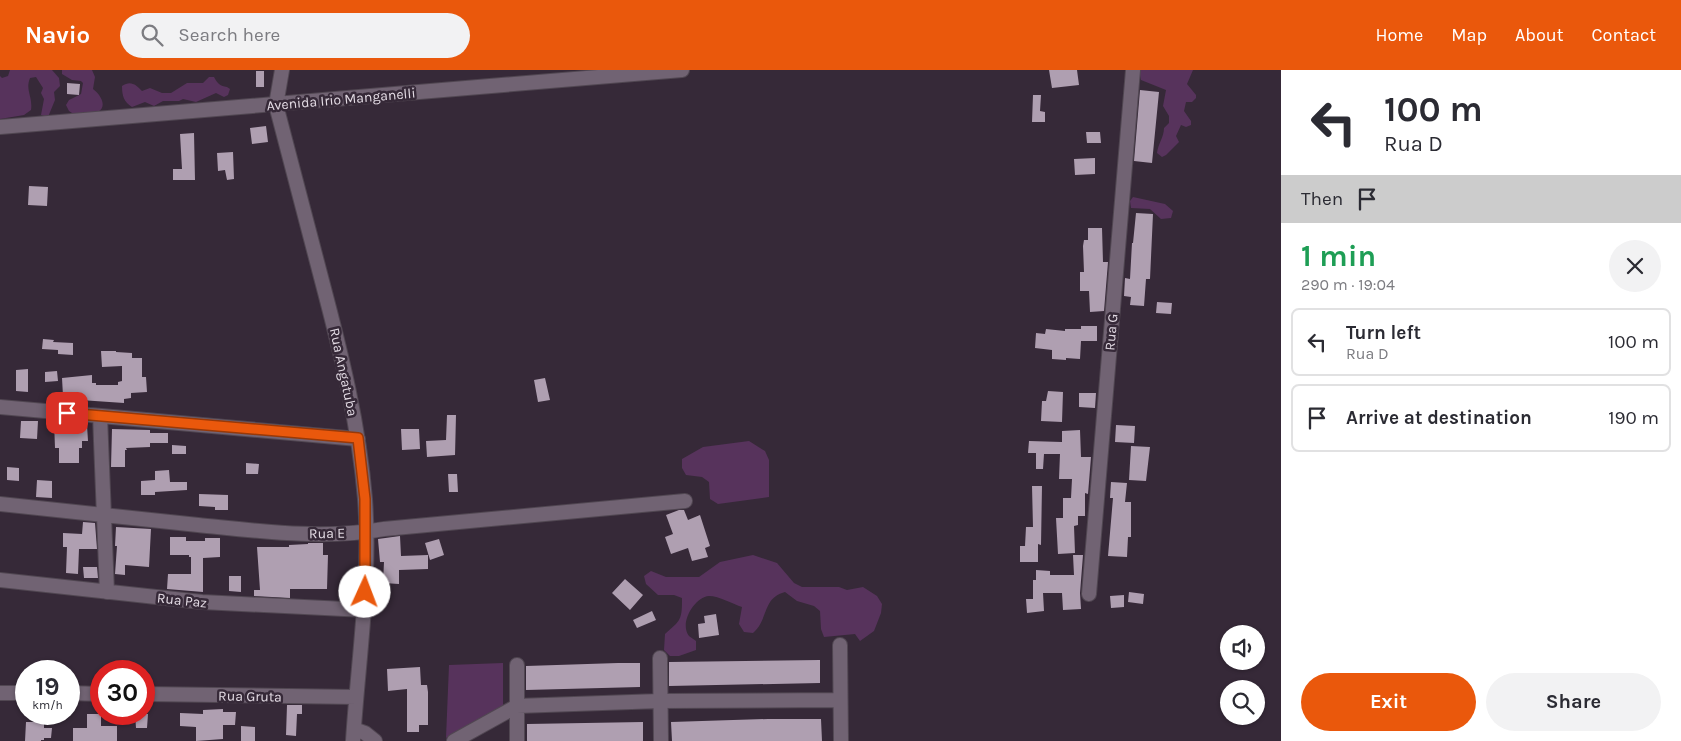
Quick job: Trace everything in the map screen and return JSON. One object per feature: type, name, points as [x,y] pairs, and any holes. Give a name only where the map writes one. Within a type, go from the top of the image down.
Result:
[{"type":"street","name":"Rua Angatuba","points":[[282,70],[276,105],[345,368],[358,438],[365,499],[365,610],[353,735]]},
{"type":"street","name":"Avenida Irio Manganelli","points":[[0,127],[682,70]]},
{"type":"street","name":"Rua G","points":[[1089,594],[1133,70]]},
{"type":"street","points":[[0,407],[358,438]]},
{"type":"street","points":[[100,416],[107,592]]},
{"type":"street","name":"Rua E","points":[[0,504],[271,532],[326,534],[366,532],[685,501]]},
{"type":"street","name":"Rua Paz","points":[[0,580],[202,602],[365,610]]},
{"type":"street","points":[[840,645],[841,741]]},
{"type":"street","points":[[660,658],[661,741]]},
{"type":"street","points":[[517,665],[517,741]]},
{"type":"street","points":[[0,692],[15,693]]},
{"type":"street","name":"Rua Gruta","points":[[155,694],[356,697]]},
{"type":"street","points":[[454,741],[517,706],[660,701],[840,700]]},
{"type":"street","points":[[353,735],[365,733],[375,741]]},
{"type":"shaded area","points":[[10,70],[52,70],[59,78],[60,86],[54,92],[55,100],[48,117],[41,115],[44,99],[41,93],[43,88],[36,77],[30,78],[29,82],[31,110],[24,115],[0,119],[0,76],[2,78],[8,76]]},
{"type":"shaded area","points":[[62,70],[92,70],[95,77],[93,89],[103,103],[98,112],[78,117],[69,111],[66,105],[69,100],[81,94],[83,83],[72,80],[62,74]]},
{"type":"shaded area","points":[[1139,70],[1193,70],[1187,84],[1196,95],[1196,98],[1192,102],[1186,102],[1184,111],[1191,121],[1191,125],[1186,127],[1181,125],[1176,136],[1179,142],[1162,157],[1157,153],[1164,128],[1169,123],[1169,116],[1163,106],[1166,90],[1141,80]]},
{"type":"shaded area","points":[[209,77],[214,77],[219,84],[230,89],[228,95],[224,97],[216,93],[196,102],[183,99],[179,101],[163,101],[154,106],[145,102],[132,107],[125,101],[122,93],[122,86],[131,83],[142,91],[150,88],[162,93],[171,93],[187,83],[203,83]]},
{"type":"shaded area","points":[[1133,197],[1165,204],[1173,211],[1171,218],[1161,219],[1150,209],[1131,208],[1130,201]]},
{"type":"shaded area","points":[[749,441],[765,451],[769,460],[769,497],[718,504],[710,499],[709,482],[702,477],[686,475],[682,468],[682,459],[703,447]]},
{"type":"shaded area","points":[[753,555],[777,563],[794,583],[802,587],[839,587],[847,590],[863,587],[877,596],[882,604],[881,613],[874,631],[860,641],[855,634],[824,637],[821,629],[820,611],[814,606],[797,601],[785,592],[778,595],[769,604],[762,622],[753,633],[744,632],[739,624],[742,607],[709,596],[698,601],[693,606],[687,618],[686,631],[696,641],[696,650],[679,656],[670,656],[664,650],[665,634],[680,619],[682,598],[674,595],[658,595],[646,584],[644,576],[651,571],[666,577],[699,577],[720,562]]},
{"type":"shaded area","points":[[503,663],[502,708],[446,738],[449,665]]},
{"type":"building","points":[[1049,70],[1077,70],[1079,85],[1052,88]]},
{"type":"building","points":[[256,71],[264,71],[264,87],[256,87]]},
{"type":"building","points":[[67,83],[80,84],[79,95],[67,94]]},
{"type":"building","points":[[1140,90],[1159,92],[1152,163],[1134,161]]},
{"type":"building","points":[[1033,95],[1041,95],[1040,111],[1045,112],[1045,122],[1032,122]]},
{"type":"building","points":[[266,126],[268,142],[252,144],[250,128]]},
{"type":"building","points":[[1086,132],[1100,132],[1101,143],[1087,143]]},
{"type":"building","points":[[194,133],[195,180],[173,180],[173,169],[182,169],[180,134]]},
{"type":"building","points":[[233,152],[234,179],[227,180],[225,170],[218,171],[217,153]]},
{"type":"building","points":[[1095,158],[1095,174],[1075,175],[1074,159]]},
{"type":"building","points":[[29,186],[48,187],[47,206],[28,205]]},
{"type":"building","points":[[1136,213],[1153,214],[1150,279],[1146,279],[1144,306],[1130,305],[1131,297],[1124,296],[1125,278],[1130,279]]},
{"type":"building","points":[[1088,228],[1102,228],[1103,262],[1108,262],[1104,311],[1090,312],[1089,291],[1080,291],[1080,272],[1084,272],[1083,246],[1084,240],[1088,240]]},
{"type":"building","points":[[1157,302],[1172,303],[1171,314],[1156,313]]},
{"type":"building","points":[[1081,326],[1097,326],[1097,341],[1081,341],[1080,359],[1052,359],[1052,350],[1035,348],[1036,333],[1045,334],[1046,329],[1065,331],[1065,329],[1081,329]]},
{"type":"building","points":[[43,339],[54,340],[53,342],[73,343],[73,355],[58,354],[58,350],[42,349]]},
{"type":"building","points":[[101,351],[132,353],[132,358],[142,358],[142,377],[146,377],[147,392],[131,393],[131,398],[124,399],[124,403],[80,400],[81,395],[63,396],[62,378],[92,375],[92,383],[96,383],[96,385],[118,385],[118,382],[122,381],[122,366],[102,367]]},
{"type":"building","points":[[28,369],[28,392],[16,391],[16,370]]},
{"type":"building","points":[[57,371],[58,381],[45,382],[45,372]]},
{"type":"building","points":[[545,378],[550,400],[538,402],[534,380]]},
{"type":"building","points":[[1048,391],[1063,392],[1062,422],[1041,421],[1042,401],[1046,401]]},
{"type":"building","points":[[1079,393],[1096,393],[1095,408],[1079,407]]},
{"type":"building","points":[[447,415],[456,415],[455,455],[427,457],[426,441],[446,440]]},
{"type":"building","points":[[21,421],[38,421],[37,439],[20,438]]},
{"type":"building","points":[[54,421],[63,421],[63,425],[87,425],[88,441],[82,441],[82,448],[79,448],[79,463],[59,463],[59,448],[55,448]]},
{"type":"building","points":[[1116,425],[1135,426],[1134,443],[1115,442]]},
{"type":"building","points":[[112,429],[150,430],[150,433],[168,433],[168,443],[150,443],[150,447],[126,448],[125,467],[111,467]]},
{"type":"building","points":[[401,429],[419,429],[420,449],[402,450]]},
{"type":"building","points":[[1080,430],[1081,457],[1091,457],[1088,494],[1085,493],[1085,516],[1078,516],[1078,525],[1074,526],[1075,553],[1058,554],[1056,518],[1063,518],[1063,498],[1071,498],[1072,479],[1059,479],[1060,454],[1044,454],[1043,469],[1036,469],[1036,453],[1028,453],[1029,441],[1062,442],[1062,431]]},
{"type":"building","points":[[172,445],[186,446],[186,454],[172,454]]},
{"type":"building","points":[[1131,446],[1150,447],[1146,481],[1129,480]]},
{"type":"building","points":[[246,463],[259,464],[258,474],[246,474]]},
{"type":"building","points":[[7,467],[19,468],[19,481],[7,480]]},
{"type":"building","points":[[169,470],[170,482],[187,482],[187,490],[155,492],[155,495],[141,495],[141,481],[155,480],[155,471]]},
{"type":"building","points":[[448,474],[457,474],[458,492],[449,492]]},
{"type":"building","points":[[37,480],[52,481],[52,498],[36,497]]},
{"type":"building","points":[[1111,482],[1127,483],[1125,502],[1131,502],[1131,537],[1128,537],[1127,557],[1108,556],[1113,498],[1110,498]]},
{"type":"building","points":[[1032,486],[1042,486],[1041,545],[1038,544],[1038,562],[1020,562],[1020,546],[1025,546],[1026,527],[1033,527]]},
{"type":"building","points":[[199,494],[228,495],[228,510],[215,510],[215,507],[199,506]]},
{"type":"building","points":[[684,510],[688,520],[700,515],[710,546],[705,548],[708,557],[692,561],[688,548],[671,554],[665,537],[673,534],[666,515]]},
{"type":"building","points":[[83,522],[95,523],[97,549],[79,549],[78,574],[66,573],[67,547],[63,547],[63,533],[82,534]]},
{"type":"building","points":[[116,527],[151,529],[149,567],[125,565],[125,575],[115,574]]},
{"type":"building","points":[[400,536],[401,556],[428,555],[428,569],[399,570],[399,584],[383,583],[384,562],[380,562],[378,539]]},
{"type":"building","points":[[170,537],[186,537],[186,541],[205,541],[205,538],[220,538],[220,557],[203,558],[203,592],[167,589],[168,574],[191,574],[191,557],[189,555],[170,555]]},
{"type":"building","points":[[439,539],[444,555],[430,560],[425,543]]},
{"type":"building","points":[[323,543],[323,555],[328,555],[327,589],[290,589],[290,598],[254,596],[254,590],[260,590],[257,547],[289,547],[289,545]]},
{"type":"building","points":[[1073,555],[1083,555],[1080,593],[1081,609],[1063,610],[1062,593],[1043,593],[1044,611],[1027,613],[1026,599],[1033,599],[1033,580],[1036,580],[1036,570],[1050,571],[1050,575],[1074,575]]},
{"type":"building","points":[[83,567],[97,567],[98,578],[84,578]]},
{"type":"building","points":[[229,576],[241,576],[241,592],[229,591]]},
{"type":"building","points":[[625,579],[643,595],[630,610],[612,593]]},
{"type":"building","points":[[1129,592],[1144,594],[1143,604],[1128,602]]},
{"type":"building","points":[[1124,595],[1124,607],[1111,608],[1110,596]]},
{"type":"building","points":[[652,611],[656,620],[637,628],[633,620]]},
{"type":"building","points":[[716,614],[719,635],[699,638],[698,624],[705,623],[704,616]]},
{"type":"building","points":[[820,660],[820,683],[669,686],[669,662]]},
{"type":"building","points":[[640,663],[640,687],[526,690],[526,666]]},
{"type":"building","points":[[420,667],[421,685],[427,685],[428,692],[428,725],[419,725],[419,732],[407,732],[407,689],[388,691],[387,669]]},
{"type":"building","points":[[287,705],[302,705],[302,714],[297,714],[296,736],[286,735]]},
{"type":"building","points":[[223,709],[223,712],[236,712],[235,725],[223,725],[223,739],[196,741],[196,727],[180,726],[180,713],[203,714],[203,710]]},
{"type":"building","points":[[87,714],[90,714],[90,725],[117,726],[117,741],[73,741],[73,728],[87,728]]},
{"type":"building","points":[[821,719],[822,741],[672,741],[671,722]]},
{"type":"building","points":[[643,722],[643,741],[527,741],[527,724]]},
{"type":"building","points":[[26,725],[44,725],[44,728],[52,728],[51,738],[44,738],[41,741],[25,741]]},
{"type":"building","points":[[136,725],[147,725],[147,728],[136,728]]},
{"type":"building","points":[[241,726],[255,727],[255,741],[241,741]]},
{"type":"route","points":[[67,413],[358,438],[365,499],[365,592]]}]
